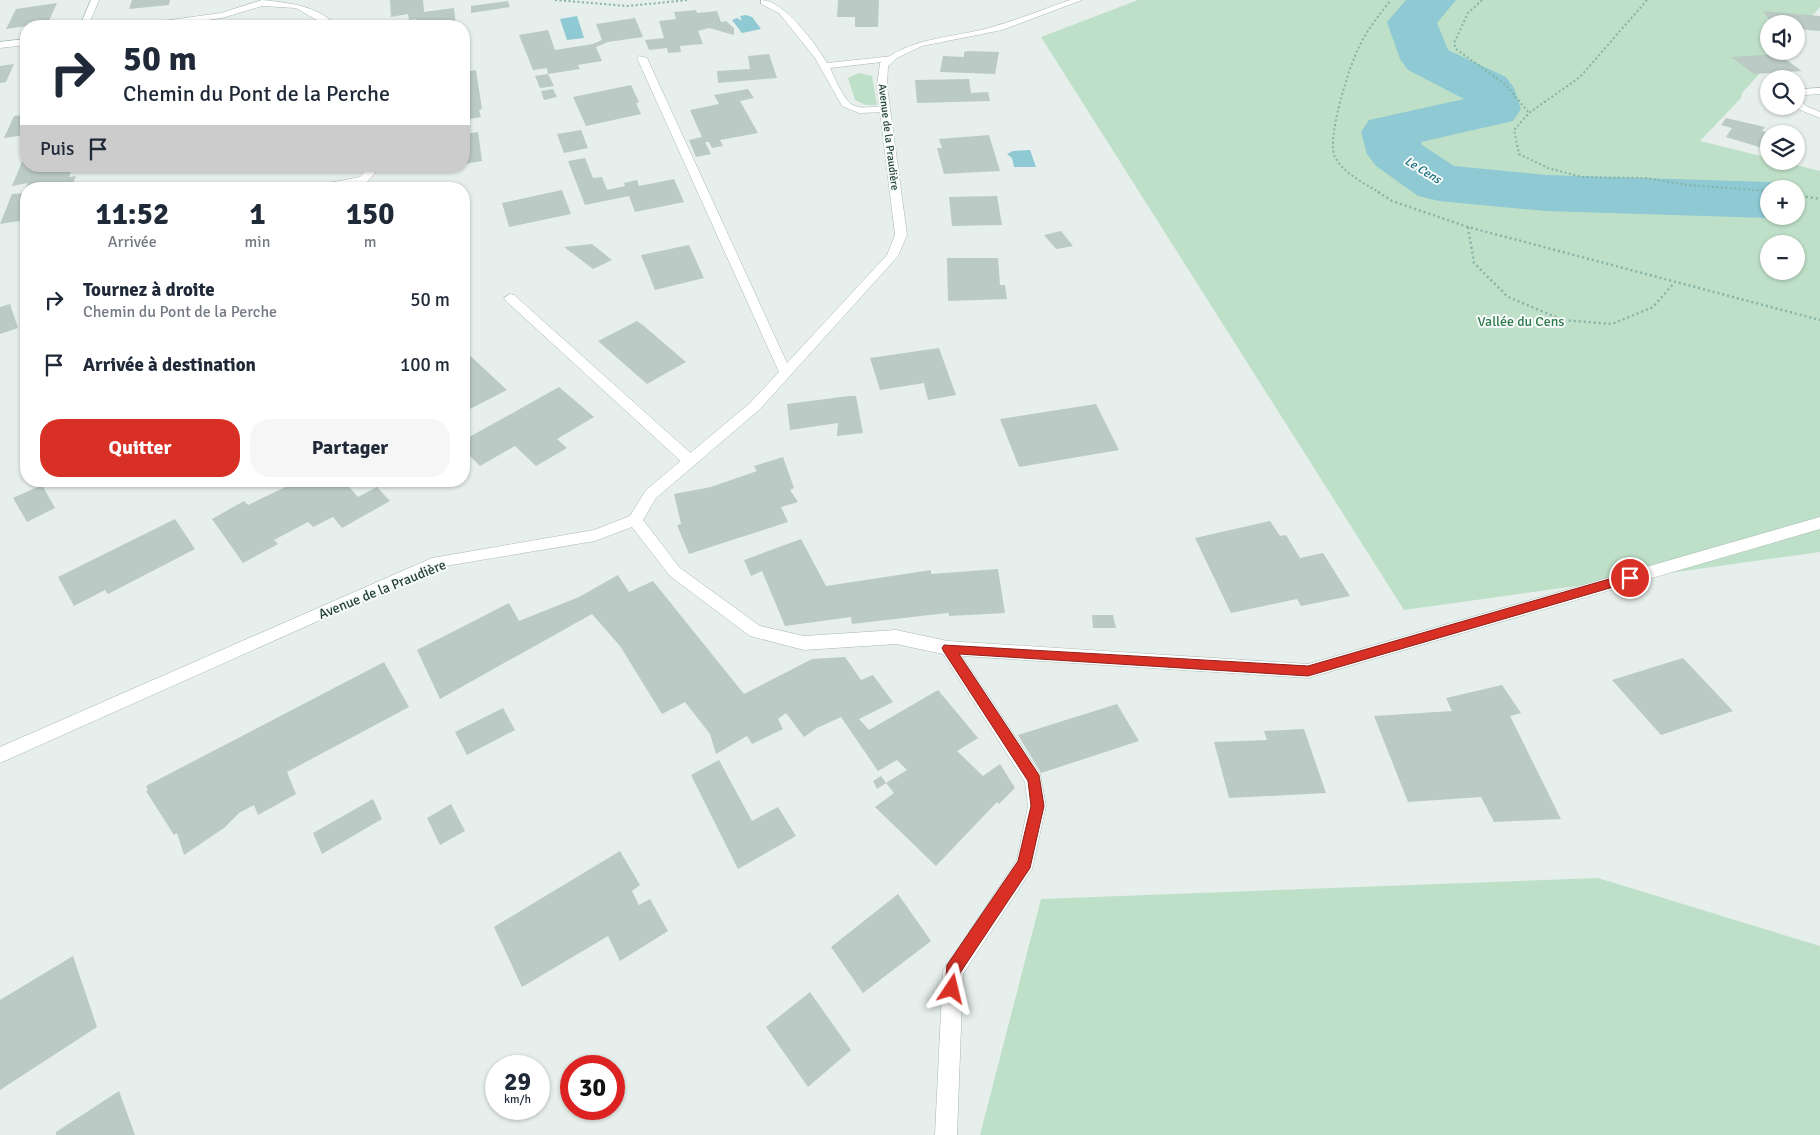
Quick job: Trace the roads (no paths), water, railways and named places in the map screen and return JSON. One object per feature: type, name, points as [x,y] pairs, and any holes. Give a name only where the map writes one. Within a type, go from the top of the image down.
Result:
[{"type":"street","points":[[87,20],[96,0]]},
{"type":"street","points":[[823,66],[890,58],[906,48],[993,30],[1078,0]]},
{"type":"street","points":[[188,20],[222,15],[264,2],[297,6],[310,11],[324,20]]},
{"type":"street","points":[[764,2],[782,11],[819,57],[849,108],[885,110]]},
{"type":"street","points":[[0,45],[20,43]]},
{"type":"street","points":[[642,58],[785,372]]},
{"type":"street","name":"Avenue de la Praudière","points":[[0,755],[437,562],[595,535],[635,520],[651,494],[755,406],[892,256],[901,236],[882,75],[884,65],[890,58]]},
{"type":"street","points":[[1805,92],[1820,91]]},
{"type":"street","points":[[1805,108],[1820,115]]},
{"type":"street","points":[[352,182],[363,180],[370,172]]},
{"type":"street","points":[[510,298],[690,461]]},
{"type":"street","points":[[635,520],[675,572],[756,631],[804,643],[896,637],[948,648],[1308,671],[1820,523]]},
{"type":"street","points":[[946,1135],[953,971],[1025,863],[1037,806],[1034,780],[948,648]]},
{"type":"water","points":[[577,16],[584,38],[567,40],[560,19]]},
{"type":"water","points":[[740,16],[752,17],[761,29],[742,33],[732,20],[737,18],[742,21]]},
{"type":"water","points":[[1030,150],[1036,167],[1014,167],[1012,158],[1007,154],[1013,151]]},
{"type":"waterway","name":"Le Cens","points":[[1432,0],[1412,22],[1426,59],[1487,88],[1494,109],[1389,132],[1396,154],[1439,183],[1546,193],[1760,200]]},
{"type":"park label","name":"Vallée du Cens","points":[[1521,321]]}]
